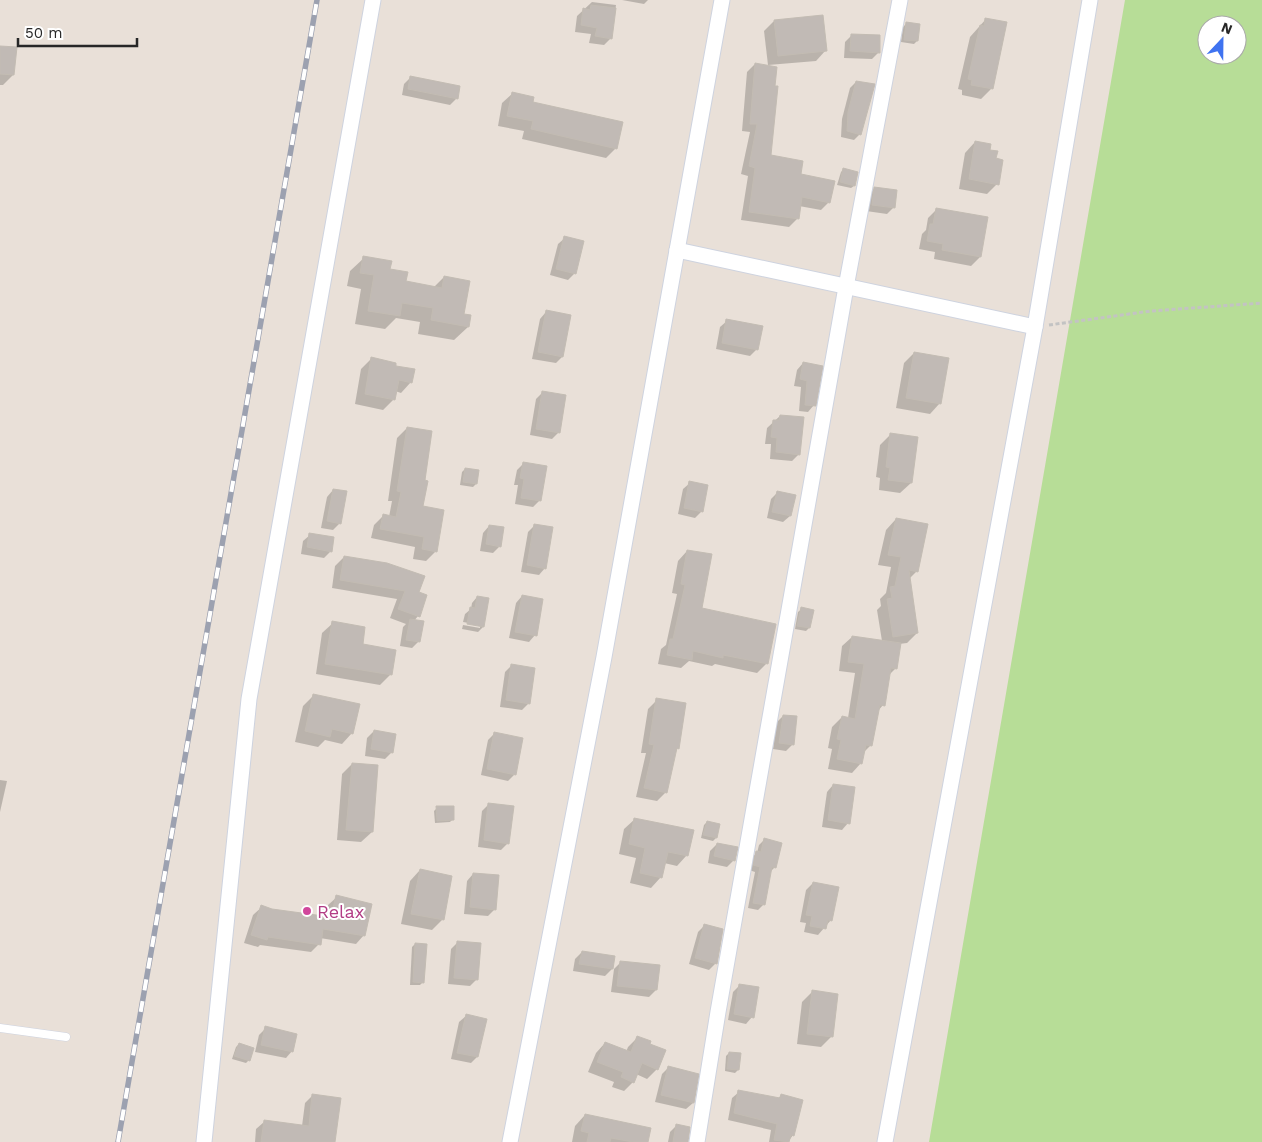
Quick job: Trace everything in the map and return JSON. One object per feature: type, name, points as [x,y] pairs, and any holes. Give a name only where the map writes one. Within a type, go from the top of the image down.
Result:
[{"type":"street","points":[[204,1142],[249,699],[373,0]]},
{"type":"street","points":[[510,1142],[604,657],[722,0]]},
{"type":"street","points":[[697,1142],[718,1012],[846,288],[900,0]]},
{"type":"street","points":[[885,1142],[1034,327],[1090,0]]},
{"type":"street","points":[[677,250],[846,288],[1034,327]]},
{"type":"lane","points":[[0,1028],[66,1037]]},
{"type":"path","points":[[1034,327],[1151,312],[1262,303]]},
{"type":"green space","points":[[1125,0],[1262,0],[1262,1142],[929,1142]]},
{"type":"building","points":[[591,5],[616,8],[612,39],[595,36],[597,28],[581,25],[583,8],[590,10]]},
{"type":"building","points":[[823,15],[827,51],[778,56],[774,20]]},
{"type":"building","points":[[985,18],[1007,22],[993,89],[971,85],[972,80],[968,79],[980,25],[984,26]]},
{"type":"building","points":[[906,22],[920,24],[918,41],[904,40]]},
{"type":"building","points":[[851,34],[880,35],[880,53],[850,51]]},
{"type":"building","points":[[0,46],[17,47],[14,75],[0,74]]},
{"type":"building","points":[[755,63],[777,67],[775,86],[778,86],[771,155],[803,161],[801,174],[835,181],[830,203],[802,197],[799,219],[749,212],[755,168],[749,166],[757,124],[750,124]]},
{"type":"building","points":[[410,76],[460,86],[458,99],[408,89]]},
{"type":"building","points":[[856,81],[875,84],[861,135],[847,131],[848,112]]},
{"type":"building","points":[[512,92],[534,97],[533,102],[623,122],[617,149],[531,129],[533,121],[507,116]]},
{"type":"building","points":[[975,141],[991,144],[990,150],[998,151],[996,158],[1003,160],[999,185],[969,179]]},
{"type":"building","points":[[843,168],[858,172],[855,186],[840,182]]},
{"type":"building","points":[[874,187],[897,190],[895,208],[872,205]]},
{"type":"building","points":[[936,208],[988,217],[981,257],[942,250],[943,244],[927,241],[930,224],[933,224]]},
{"type":"building","points":[[564,236],[584,241],[576,274],[556,269]]},
{"type":"building","points":[[363,256],[392,261],[390,269],[408,272],[406,281],[442,288],[444,276],[470,281],[464,314],[471,315],[469,327],[431,320],[433,308],[402,303],[400,316],[368,311],[374,275],[360,273]]},
{"type":"building","points":[[546,310],[571,315],[563,357],[538,352]]},
{"type":"building","points":[[726,319],[763,326],[758,350],[722,343]]},
{"type":"building","points":[[914,352],[949,358],[941,404],[906,398]]},
{"type":"building","points":[[371,357],[396,363],[396,366],[415,369],[412,383],[399,380],[395,400],[365,394]]},
{"type":"building","points":[[803,362],[823,366],[816,406],[805,405],[807,381],[800,379]]},
{"type":"building","points":[[542,391],[566,395],[560,433],[536,429]]},
{"type":"building","points":[[780,415],[804,417],[800,455],[776,452],[777,438],[771,437],[773,420],[779,420]]},
{"type":"building","points":[[407,427],[432,431],[425,480],[428,481],[423,506],[444,510],[437,552],[422,549],[424,537],[380,529],[383,514],[396,517],[401,492],[397,491]]},
{"type":"building","points":[[890,433],[918,437],[912,483],[888,480],[890,468],[886,467]]},
{"type":"building","points":[[523,462],[547,466],[541,501],[521,498],[524,479],[520,478]]},
{"type":"building","points":[[465,468],[479,470],[477,484],[463,482]]},
{"type":"building","points":[[689,481],[708,485],[703,512],[684,508]]},
{"type":"building","points":[[333,489],[347,491],[341,524],[327,521]]},
{"type":"building","points":[[777,491],[796,495],[791,516],[772,512]]},
{"type":"building","points":[[896,518],[928,524],[918,572],[909,570],[918,633],[893,637],[887,599],[892,598],[890,587],[895,586],[901,557],[888,555]]},
{"type":"building","points":[[534,524],[553,527],[546,569],[527,565]]},
{"type":"building","points":[[489,525],[504,527],[501,547],[486,544]]},
{"type":"building","points":[[309,533],[334,537],[332,552],[307,547]]},
{"type":"building","points":[[687,550],[712,554],[702,608],[776,624],[768,664],[723,655],[723,658],[693,651],[692,660],[667,655],[670,639],[673,639],[685,585],[681,584]]},
{"type":"building","points":[[344,556],[387,563],[425,576],[419,592],[427,595],[420,617],[398,609],[405,591],[340,580]]},
{"type":"building","points":[[522,595],[543,599],[537,636],[515,632]]},
{"type":"building","points":[[477,596],[489,598],[484,627],[467,624],[470,607],[475,608]]},
{"type":"building","points":[[801,607],[814,610],[810,628],[797,626]]},
{"type":"building","points":[[410,619],[424,621],[420,642],[406,640]]},
{"type":"building","points":[[332,621],[365,627],[363,644],[396,650],[392,675],[325,664]]},
{"type":"building","points":[[852,636],[901,643],[897,669],[891,668],[885,706],[880,705],[872,746],[866,745],[862,764],[837,759],[841,740],[837,739],[842,716],[855,719],[864,664],[848,662]]},
{"type":"building","points":[[511,664],[535,668],[530,704],[506,700]]},
{"type":"building","points":[[313,694],[360,704],[353,734],[332,729],[330,737],[305,731]]},
{"type":"building","points":[[656,698],[686,703],[679,749],[677,748],[667,793],[644,788],[654,745],[649,744]]},
{"type":"building","points":[[783,715],[797,716],[794,745],[779,743]]},
{"type":"building","points":[[374,730],[396,734],[393,753],[371,749]]},
{"type":"building","points":[[494,732],[523,738],[516,775],[487,769]]},
{"type":"building","points":[[352,763],[378,765],[373,832],[346,830]]},
{"type":"building","points":[[833,784],[855,787],[850,824],[828,820]]},
{"type":"building","points":[[488,803],[514,806],[509,844],[484,840]]},
{"type":"building","points":[[436,806],[454,806],[454,820],[437,821]]},
{"type":"building","points":[[634,818],[694,830],[688,856],[668,852],[662,878],[640,873],[645,848],[629,844]]},
{"type":"building","points":[[707,821],[720,824],[717,838],[703,835]]},
{"type":"building","points":[[764,838],[782,843],[776,868],[772,867],[765,905],[753,903],[760,867],[753,865],[756,851],[761,852]]},
{"type":"building","points":[[717,843],[738,847],[735,861],[714,856]]},
{"type":"building","points":[[420,869],[452,876],[444,920],[411,914]]},
{"type":"building","points":[[473,873],[499,875],[496,910],[470,907]]},
{"type":"building","points":[[813,882],[839,887],[832,921],[828,920],[826,929],[810,926],[812,916],[806,915]]},
{"type":"building","points":[[336,895],[372,904],[365,936],[323,929],[321,945],[268,937],[267,940],[251,935],[261,905],[272,909],[331,917]]},
{"type":"building","points":[[704,924],[723,929],[717,964],[695,958]]},
{"type":"building","points":[[457,941],[481,943],[478,980],[454,978]]},
{"type":"building","points":[[415,943],[427,944],[424,983],[413,982]]},
{"type":"building","points":[[582,951],[615,956],[613,969],[579,964]]},
{"type":"building","points":[[620,961],[660,965],[657,990],[617,986]]},
{"type":"building","points":[[739,984],[759,987],[754,1018],[734,1014]]},
{"type":"building","points":[[812,990],[838,994],[833,1037],[807,1034]]},
{"type":"building","points":[[466,1014],[487,1019],[478,1057],[457,1053]]},
{"type":"building","points":[[265,1026],[297,1034],[293,1052],[261,1045]]},
{"type":"building","points":[[637,1036],[651,1041],[650,1044],[666,1050],[658,1070],[642,1063],[634,1083],[621,1077],[623,1072],[597,1062],[605,1042],[631,1052]]},
{"type":"building","points":[[239,1043],[254,1048],[250,1061],[234,1056]]},
{"type":"building","points":[[729,1052],[741,1053],[739,1070],[727,1069]]},
{"type":"building","points":[[668,1066],[699,1074],[694,1103],[661,1095]]},
{"type":"building","points":[[738,1090],[780,1098],[781,1094],[803,1100],[794,1136],[791,1135],[789,1142],[774,1140],[777,1124],[734,1113]]},
{"type":"building","points":[[312,1094],[341,1098],[335,1142],[261,1142],[264,1120],[309,1126]]},
{"type":"building","points":[[585,1114],[651,1128],[648,1142],[633,1142],[611,1138],[610,1142],[587,1142],[589,1133],[581,1131]]},
{"type":"building","points":[[676,1124],[690,1127],[688,1142],[673,1142]]},
{"type":"railway","points":[[118,1142],[317,0]]},
{"type":"place","name":"Relax","points":[[307,911]]}]
